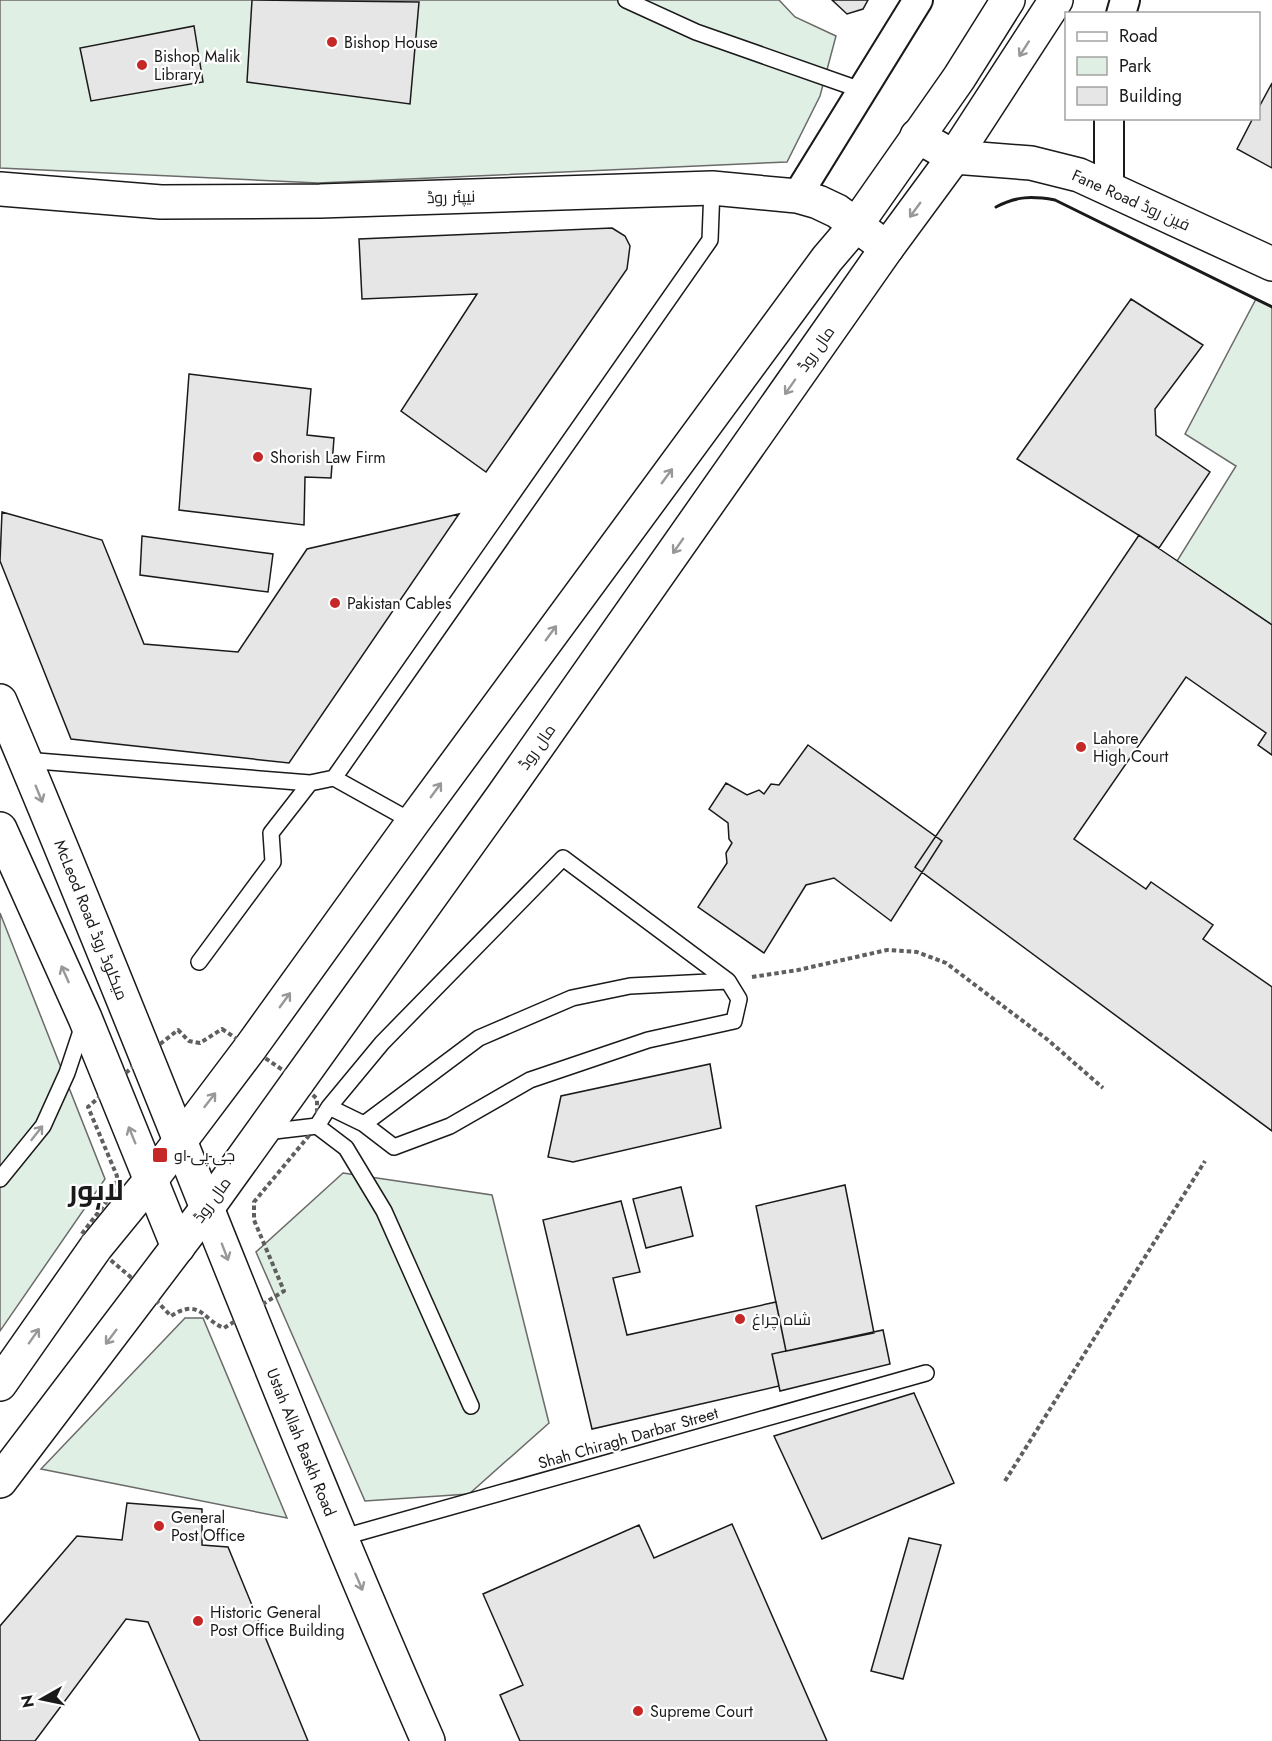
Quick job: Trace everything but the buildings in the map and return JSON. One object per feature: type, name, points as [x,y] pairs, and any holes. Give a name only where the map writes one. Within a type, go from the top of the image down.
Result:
[{"type":"main road","points":[[0,1384],[96,1247],[150,1181],[251,1047],[413,822],[827,259],[856,225],[959,78],[1008,0]]},
{"type":"main road","name":"مال روڈ","points":[[0,1481],[208,1207],[504,794],[887,248],[954,157],[1056,0]]},
{"type":"main road","name":"Fane Road فین روڈ","points":[[917,136],[954,157],[1031,163],[1079,175],[1272,264]]},
{"type":"main road","name":"نیپئر روڈ","points":[[0,189],[161,202],[320,201],[712,188],[796,196],[837,211],[887,248]]},
{"type":"main road","name":"McLeod Road میکلوڈ روڈ","points":[[0,701],[181,1139]]},
{"type":"main road","points":[[0,829],[85,1018],[178,1247]]},
{"type":"main road","name":"Ustah Allah Baskh Road","points":[[181,1139],[340,1538],[428,1741]]},
{"type":"street","points":[[796,196],[918,0]]},
{"type":"street","points":[[1109,120],[1109,188]]},
{"type":"lane","points":[[626,0],[696,32],[861,90]]},
{"type":"lane","points":[[334,778],[710,240],[712,188]]},
{"type":"lane","points":[[25,760],[310,783],[334,778],[413,822]]},
{"type":"lane","points":[[199,962],[273,862],[271,833],[310,783]]},
{"type":"lane","points":[[317,1126],[329,1107],[382,1043],[563,858],[728,981],[739,999],[735,1021],[648,1040],[530,1080],[450,1126],[394,1147],[364,1124],[329,1107]]},
{"type":"lane","points":[[364,1124],[479,1038],[572,998],[630,986],[728,981]]},
{"type":"lane","points":[[0,1179],[43,1126],[67,1073],[85,1018]]},
{"type":"lane","points":[[261,1132],[317,1126],[346,1148],[384,1211],[471,1406]]},
{"type":"lane","name":"Shah Chiragh Darbar Street","points":[[340,1538],[926,1373]]},
{"type":"path","points":[[728,981],[798,970],[887,950],[917,952],[946,963],[1048,1040],[1103,1088]]},
{"type":"path","points":[[1005,1481],[1204,1161]]},
{"type":"green space","points":[[0,0],[779,0],[795,17],[836,36],[820,96],[787,162],[318,183],[0,168]]},
{"type":"green space","points":[[1256,299],[1272,306],[1272,625],[1177,561],[1236,466],[1185,434]]},
{"type":"green space","points":[[0,913],[105,1179],[0,1331]]},
{"type":"green space","points":[[343,1173],[492,1195],[549,1423],[469,1494],[365,1501],[256,1252]]},
{"type":"green space","points":[[185,1318],[203,1318],[287,1518],[41,1469]]},
{"type":"wall","points":[[996,207],[1025,198],[1055,200],[1272,307]]},
{"type":"place","name":"Bishop House","points":[[332,42]]},
{"type":"place","name":"Bishop Malik Library","points":[[142,65]]},
{"type":"place","name":"Shorish Law Firm","points":[[258,457]]},
{"type":"place","name":"Pakistan Cables","points":[[335,603]]},
{"type":"place","name":"Lahore High Court","points":[[1081,747]]},
{"type":"place","name":"جی-پی-او","points":[[160,1155]]},
{"type":"place","name":"شاہ چراغ","points":[[740,1319]]},
{"type":"place","name":"General Post Office","points":[[159,1526]]},
{"type":"place","name":"Historic General Post Office Building","points":[[198,1621]]},
{"type":"place","name":"Supreme Court","points":[[638,1711]]},
{"type":"district","name":"لاہور","points":[[96,1190]]}]
